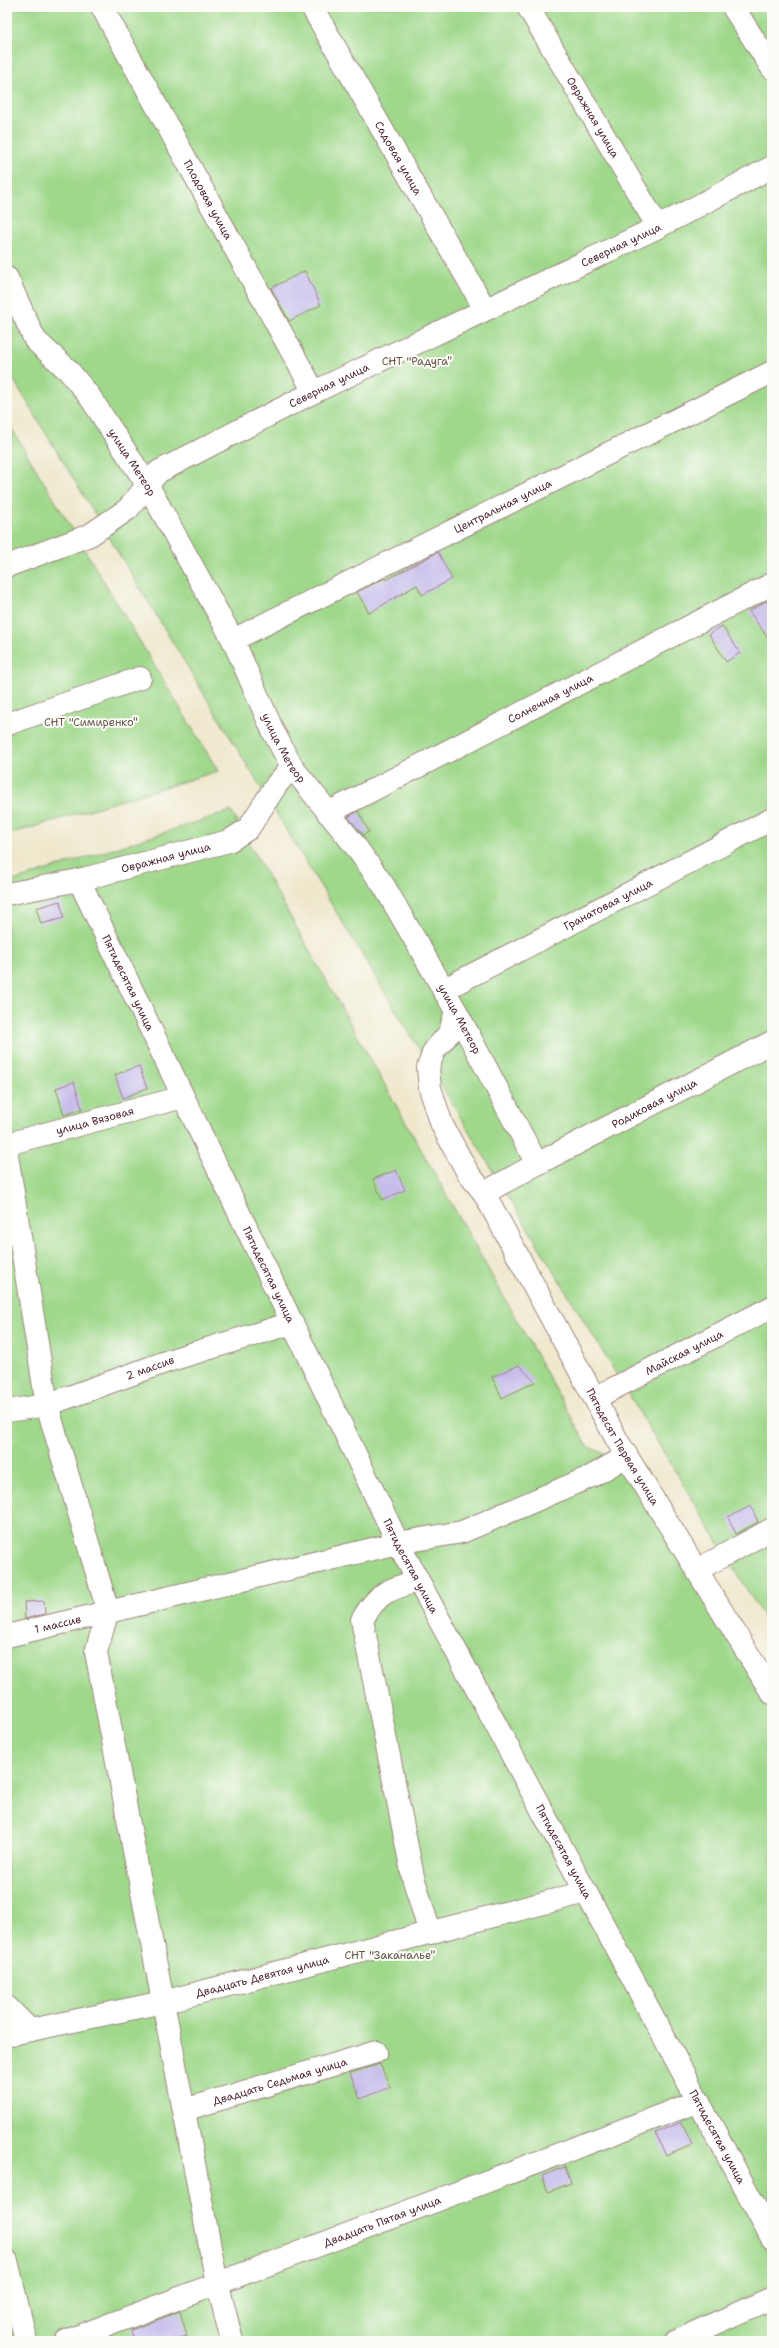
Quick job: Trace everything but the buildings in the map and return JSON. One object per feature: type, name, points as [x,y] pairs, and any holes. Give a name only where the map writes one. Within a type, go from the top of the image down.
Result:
[{"type":"street","name":"Плодовая улица","points":[[102,7],[314,392]]},
{"type":"street","name":"Садовая улица","points":[[312,7],[486,309]]},
{"type":"street","name":"Овражная улица","points":[[528,7],[658,227]]},
{"type":"street","points":[[733,7],[772,68]]},
{"type":"street","name":"Северная улица","points":[[7,566],[90,535],[128,509],[158,472],[314,392],[658,227],[772,167]]},
{"type":"street","name":"улица Метеор","points":[[7,278],[35,340],[68,370],[90,398],[148,486],[233,640],[273,731],[292,767],[354,843],[384,886],[456,1011],[537,1164]]},
{"type":"street","name":"Центральная улица","points":[[233,640],[772,372]]},
{"type":"street","name":"Солнечная улица","points":[[328,813],[772,584]]},
{"type":"street","points":[[7,724],[140,678]]},
{"type":"street","name":"Овражная улица","points":[[7,894],[79,880],[229,841],[248,828],[277,784],[292,767]]},
{"type":"street","name":"Гранатовая улица","points":[[443,990],[772,819]]},
{"type":"street","name":"Пятидесятая улица","points":[[79,880],[398,1543],[772,2238]]},
{"type":"street","name":"Пятьдесят Первая улица","points":[[456,1011],[450,1032],[434,1051],[428,1068],[430,1088],[442,1125],[468,1173],[484,1193],[627,1456],[772,1693]]},
{"type":"street","name":"Родиковая улица","points":[[537,1164],[772,1042]]},
{"type":"street","name":"улица Вязовая","points":[[7,1144],[183,1097]]},
{"type":"street","points":[[7,1155],[47,1404],[108,1611],[96,1652],[218,2285],[232,2341]]},
{"type":"street","points":[[484,1193],[537,1164]]},
{"type":"street","name":"Майская улица","points":[[595,1398],[772,1307]]},
{"type":"street","name":"2 массив","points":[[7,1411],[47,1404],[171,1360],[292,1322]]},
{"type":"street","name":"1 массив","points":[[7,1636],[398,1543],[462,1532],[592,1476],[627,1456]]},
{"type":"street","points":[[697,1570],[772,1529]]},
{"type":"street","points":[[418,1581],[393,1588],[372,1601],[362,1620],[413,1877],[430,1933]]},
{"type":"street","name":"Двадцать Девятая улица","points":[[7,2035],[163,2002],[586,1892]]},
{"type":"street","points":[[7,2008],[30,2030]]},
{"type":"street","name":"Двадцать Седьмая улица","points":[[184,2110],[376,2052]]},
{"type":"street","name":"Двадцать Пятая улица","points":[[66,2341],[218,2285],[699,2101]]},
{"type":"street","points":[[7,2262],[26,2341]]},
{"type":"street","points":[[676,2341],[772,2298]]},
{"type":"green space","name":"СНТ \"Радуга\"","points":[[7,7],[772,7],[772,1631],[7,369]]},
{"type":"green space","name":"СНТ \"Симиренко\"","points":[[7,421],[218,771],[7,835]]},
{"type":"green space","name":"СНТ \"Заканалье\"","points":[[231,811],[588,1447],[645,1468],[772,1683],[772,2341],[7,2341],[7,883]]}]
